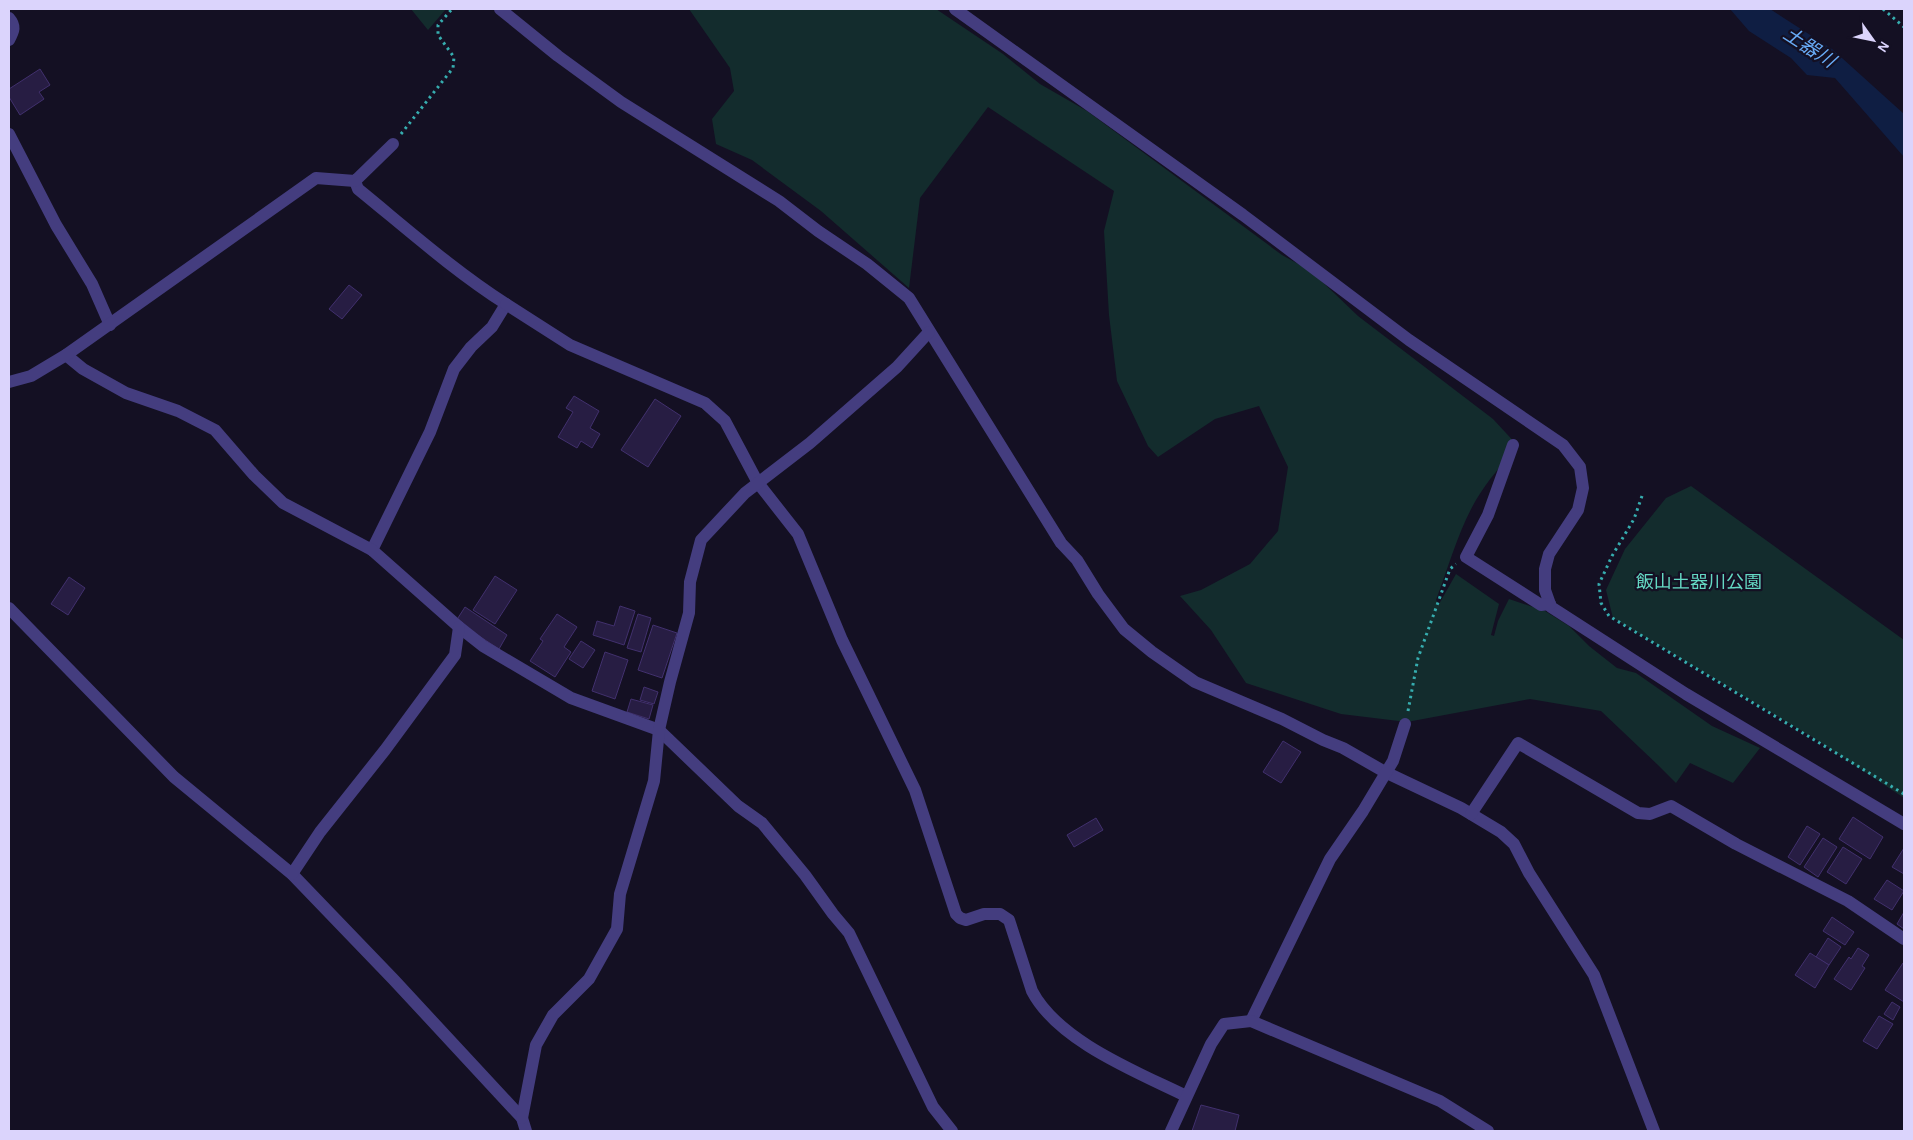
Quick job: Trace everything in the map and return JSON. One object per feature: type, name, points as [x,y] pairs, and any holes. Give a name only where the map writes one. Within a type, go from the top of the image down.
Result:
[{"type":"street","points":[[500,9],[558,56],[621,102],[779,200],[867,264],[909,298],[1061,543],[1077,560],[1098,594],[1124,629],[1194,682],[1282,719],[1343,748],[1385,772],[1471,814],[1500,832],[1514,844],[1529,874],[1594,975],[1654,1131]]},
{"type":"street","points":[[955,9],[1243,215],[1410,340],[1563,444],[1580,467],[1582,488],[1578,510],[1549,554],[1544,569],[1545,590],[1551,607],[1686,694],[1904,824]]},
{"type":"street","points":[[9,18],[14,24],[14,32],[9,40]]},
{"type":"street","points":[[9,134],[56,224],[92,284],[110,325]]},
{"type":"street","points":[[354,182],[393,144]]},
{"type":"street","points":[[9,382],[32,376],[66,355],[316,178],[354,182]]},
{"type":"street","points":[[354,182],[358,189],[483,290],[570,345],[705,403],[725,421],[758,483],[798,534],[842,640],[915,790],[956,914],[966,920],[984,914],[1000,914],[1009,920],[1032,991],[1038,1002],[1053,1018],[1088,1046],[1186,1096]]},
{"type":"street","points":[[372,550],[430,432],[454,369],[471,347],[492,327],[506,304]]},
{"type":"street","points":[[522,1118],[536,1045],[553,1015],[588,979],[617,929],[620,894],[654,781],[659,730],[688,613],[690,582],[701,540],[745,493],[810,443],[896,367],[929,332]]},
{"type":"street","points":[[66,355],[82,369],[126,393],[178,411],[214,430],[254,475],[283,503],[372,550],[483,646],[571,698],[659,730],[738,806],[762,823],[805,875],[832,914],[849,933],[933,1106],[952,1131]]},
{"type":"street","points":[[1513,445],[1488,515],[1466,557],[1541,605],[1550,604]]},
{"type":"street","points":[[9,608],[174,777],[292,874],[394,980],[522,1118],[526,1131]]},
{"type":"street","points":[[292,874],[320,832],[385,750],[456,655],[459,627]]},
{"type":"street","points":[[1251,1021],[1330,859],[1363,811],[1393,761],[1406,724]]},
{"type":"street","points":[[1471,814],[1518,742],[1638,813],[1650,814],[1671,806],[1736,844],[1848,901],[1904,939]]},
{"type":"street","points":[[1171,1131],[1211,1044],[1224,1024],[1251,1021],[1440,1101],[1488,1131]]},
{"type":"path","points":[[393,144],[453,68],[454,57],[438,35],[438,25],[452,9]]},
{"type":"path","points":[[1884,9],[1904,27]]},
{"type":"path","points":[[1642,496],[1634,519],[1612,556],[1599,584],[1601,603],[1609,616],[1904,794]]},
{"type":"path","points":[[1406,724],[1418,658],[1450,569]]},
{"type":"green space","points":[[411,9],[446,9],[428,30]]},
{"type":"green space","points":[[689,9],[936,9],[1003,54],[1040,84],[1087,111],[1282,255],[1311,271],[1358,316],[1493,419],[1518,446],[1501,465],[1476,500],[1470,512],[1459,536],[1436,600],[1439,604],[1456,574],[1499,604],[1491,635],[1494,636],[1498,621],[1509,599],[1545,611],[1569,626],[1589,646],[1617,668],[1636,673],[1712,726],[1760,748],[1733,783],[1690,763],[1676,783],[1601,711],[1530,699],[1407,722],[1341,714],[1246,683],[1211,630],[1180,596],[1201,590],[1250,564],[1278,531],[1288,467],[1259,406],[1215,419],[1158,457],[1148,446],[1117,381],[1109,315],[1104,231],[1114,191],[988,107],[920,198],[909,288],[821,211],[752,160],[716,144],[712,119],[734,91],[730,68]]},
{"type":"green space","name":"飯山土器川公園","points":[[1691,486],[1904,640],[1904,798],[1817,740],[1613,618],[1606,590],[1625,549],[1666,498]]},
{"type":"water","name":"土器川","points":[[1730,9],[1770,9],[1832,49],[1904,114],[1904,157],[1835,78],[1807,75],[1791,58],[1749,31]]},
{"type":"building","points":[[40,69],[50,85],[39,92],[44,99],[20,115],[9,97],[9,89]]},
{"type":"building","points":[[349,285],[362,295],[342,319],[329,309]]},
{"type":"building","points":[[574,396],[599,411],[590,428],[600,434],[592,448],[581,441],[577,448],[558,437],[573,412],[566,408]]},
{"type":"building","points":[[655,399],[681,416],[648,467],[621,450]]},
{"type":"building","points":[[495,576],[517,590],[495,624],[473,610]]},
{"type":"building","points":[[69,577],[85,588],[68,615],[51,604]]},
{"type":"building","points":[[620,606],[635,611],[624,645],[593,635],[597,621],[614,626]]},
{"type":"building","points":[[465,607],[507,635],[499,649],[456,621]]},
{"type":"building","points":[[557,614],[577,627],[564,647],[571,652],[555,677],[530,661],[543,641],[540,639]]},
{"type":"building","points":[[638,614],[651,618],[641,652],[627,648]]},
{"type":"building","points":[[653,625],[677,633],[662,678],[638,670]]},
{"type":"building","points":[[581,641],[595,650],[583,668],[569,659]]},
{"type":"building","points":[[605,652],[628,660],[615,699],[592,691]]},
{"type":"building","points":[[644,687],[658,692],[654,704],[640,700]]},
{"type":"building","points":[[631,699],[653,705],[649,719],[627,712]]},
{"type":"building","points":[[1283,741],[1301,752],[1281,783],[1263,772]]},
{"type":"building","points":[[1853,817],[1883,837],[1870,859],[1839,839]]},
{"type":"building","points":[[1096,818],[1103,830],[1074,847],[1067,835]]},
{"type":"building","points":[[1807,826],[1820,834],[1800,865],[1788,857]]},
{"type":"building","points":[[1823,838],[1837,847],[1818,877],[1804,867]]},
{"type":"building","points":[[1843,847],[1862,859],[1846,884],[1827,872]]},
{"type":"building","points":[[1904,848],[1904,874],[1892,867]]},
{"type":"building","points":[[1887,880],[1904,891],[1892,910],[1874,899]]},
{"type":"building","points":[[1904,912],[1904,929],[1897,924]]},
{"type":"building","points":[[1832,917],[1854,932],[1845,945],[1823,931]]},
{"type":"building","points":[[1828,938],[1841,947],[1829,965],[1816,957]]},
{"type":"building","points":[[1858,948],[1869,955],[1862,966],[1865,968],[1851,990],[1834,979],[1849,957],[1851,959]]},
{"type":"building","points":[[1810,953],[1829,965],[1815,988],[1795,975]]},
{"type":"building","points":[[1904,964],[1904,1002],[1885,990]]},
{"type":"building","points":[[1892,1002],[1900,1007],[1893,1020],[1884,1014]]},
{"type":"building","points":[[1879,1016],[1893,1024],[1877,1049],[1863,1041]]},
{"type":"building","points":[[1201,1105],[1239,1115],[1235,1131],[1192,1131]]}]
